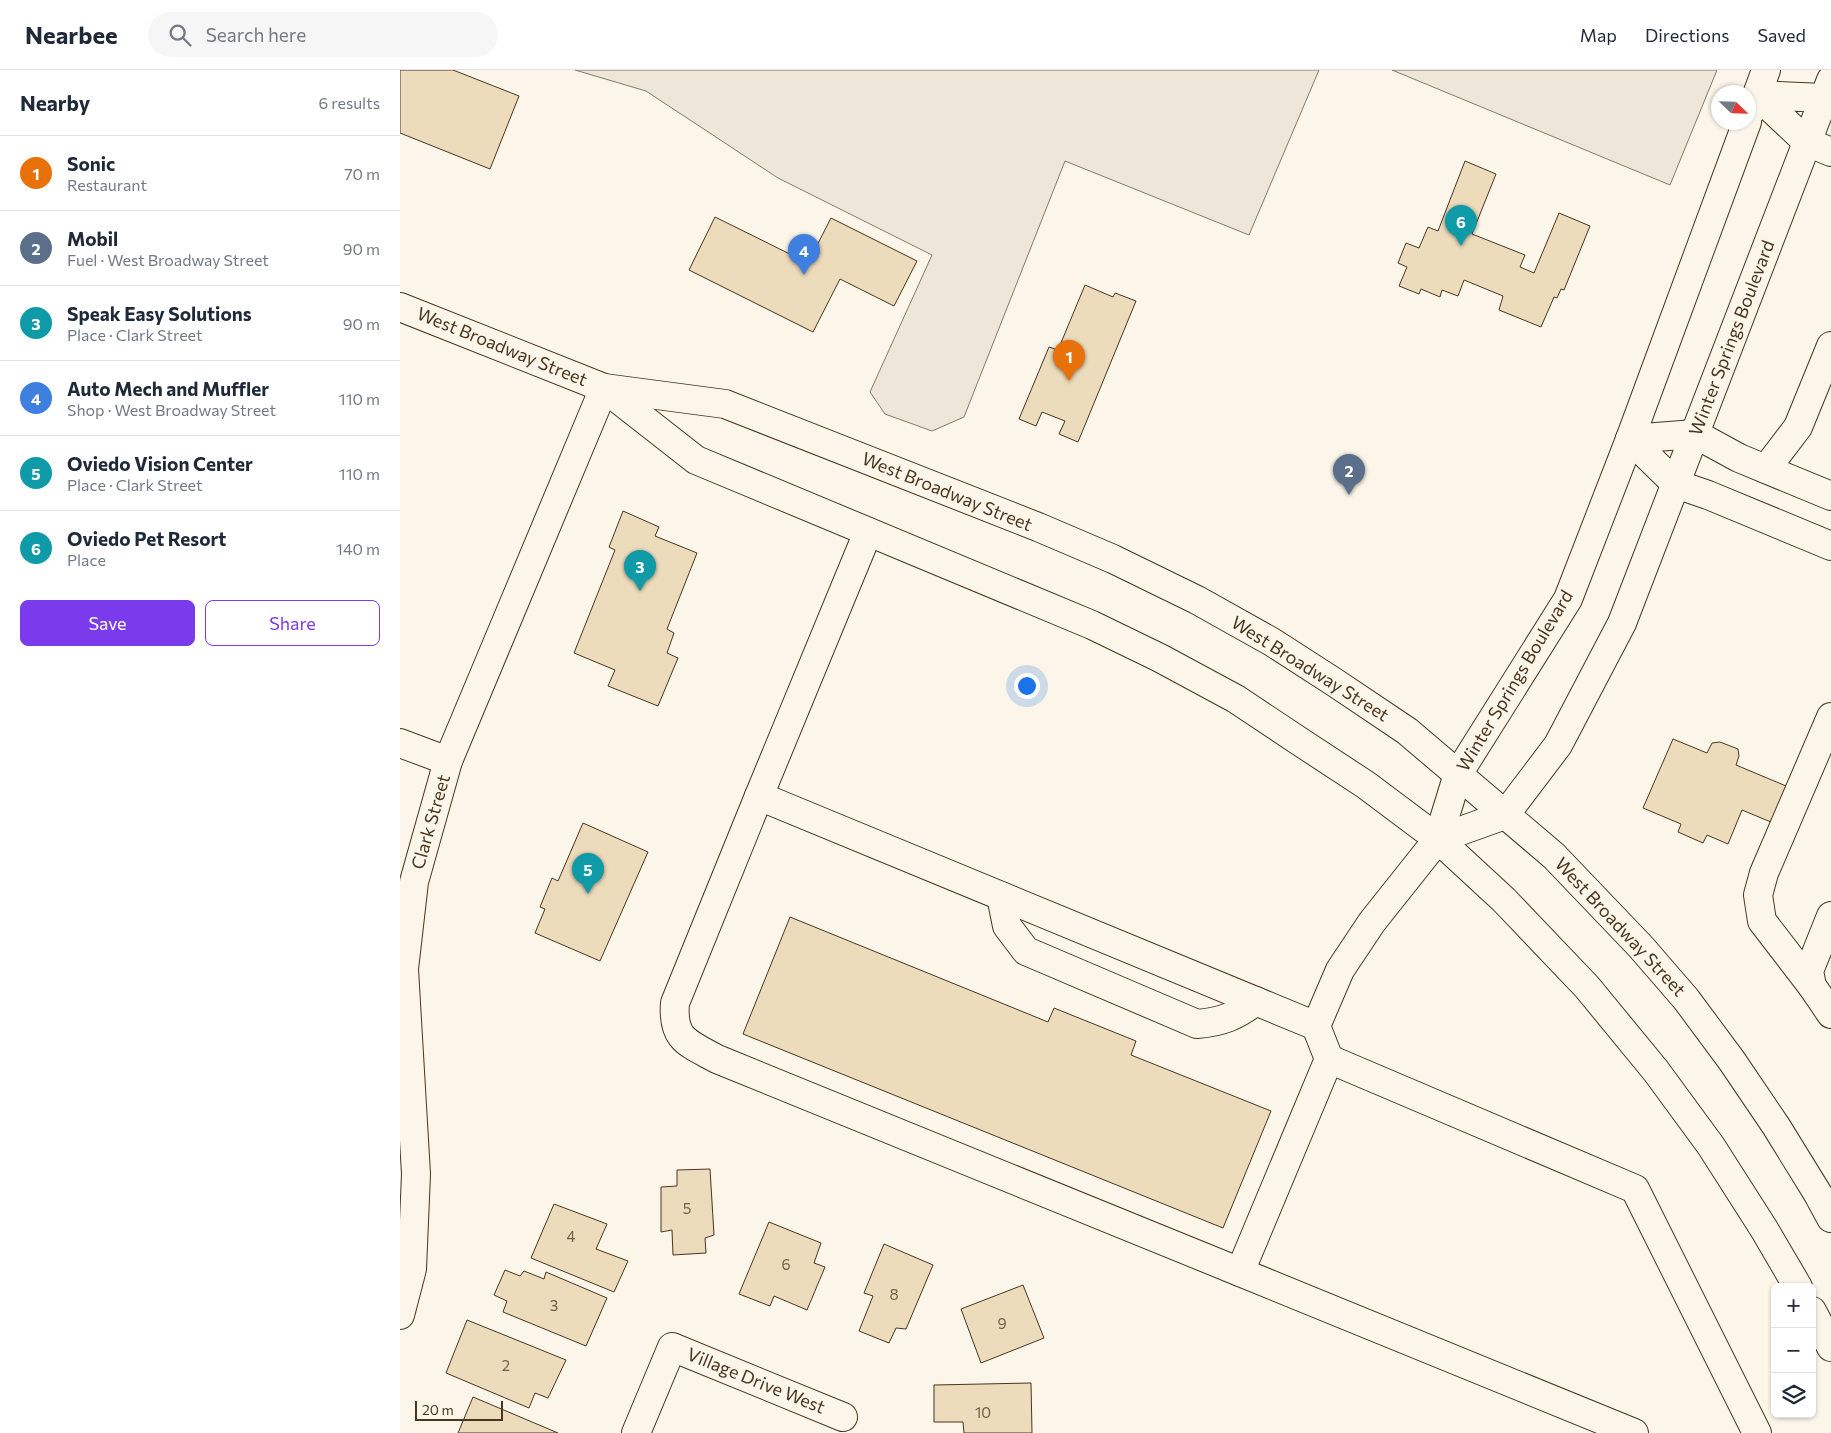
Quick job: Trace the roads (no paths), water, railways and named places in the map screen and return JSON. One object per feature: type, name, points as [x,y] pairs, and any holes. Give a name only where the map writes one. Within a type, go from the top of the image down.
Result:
[{"type":"main road","points":[[1756,98],[1766,70]]},
{"type":"main road","points":[[1756,106],[1829,93]]},
{"type":"main road","name":"Winter Springs Boulevard","points":[[1505,815],[1558,744],[1622,623],[1695,434],[1819,147],[1829,93]]},
{"type":"main road","points":[[1756,109],[1819,147]]},
{"type":"main road","name":"Winter Springs Boulevard","points":[[1438,839],[1458,774],[1568,599],[1630,439],[1744,130]]},
{"type":"main road","name":"West Broadway Street","points":[[400,307],[604,388],[725,404],[1038,527],[1112,559],[1197,600],[1272,642],[1407,731],[1554,856],[1641,947],[1686,999],[1776,1126],[1831,1218]]},
{"type":"main road","points":[[1766,469],[1798,427],[1831,346]]},
{"type":"main road","name":"West Broadway Street","points":[[604,388],[696,460],[1092,625],[1160,658],[1236,700],[1366,785],[1438,839],[1504,900],[1587,987],[1656,1071],[1711,1146],[1796,1283]]},
{"type":"main road","name":"Clark Street","points":[[400,1315],[412,1270],[416,1174],[404,969],[414,882],[448,761],[604,388]]},
{"type":"main road","points":[[1630,439],[1695,434],[1739,458],[1831,496]]},
{"type":"main road","points":[[1630,439],[1676,484],[1708,495],[1831,546]]},
{"type":"main road","points":[[868,532],[675,1003],[674,1018],[678,1031],[685,1042],[717,1059],[1634,1433]]},
{"type":"main road","points":[[1831,718],[1764,873],[1758,895],[1762,921],[1831,1014]]},
{"type":"main road","points":[[400,743],[448,761]]},
{"type":"main road","points":[[759,796],[1316,1026]]},
{"type":"main road","points":[[1240,1272],[1329,1059],[1316,1026],[1340,970],[1372,922],[1438,839],[1505,815]]},
{"type":"main road","points":[[1001,896],[1007,926],[1026,951],[1197,1024],[1218,1022],[1243,1011],[1256,1002]]},
{"type":"main road","points":[[1812,986],[1809,971],[1831,916]]},
{"type":"main road","points":[[1329,1059],[1635,1189],[1757,1433]]},
{"type":"main road","points":[[1816,1318],[1831,1347]]},
{"type":"main road","name":"Village Drive West","points":[[636,1433],[672,1347],[843,1417]]},
{"type":"place","name":"Oviedo Pet Resort","points":[[1461,246]]},
{"type":"place","name":"Auto Mech and Muffler","points":[[804,275]]},
{"type":"place","name":"Sonic","points":[[1069,381]]},
{"type":"place","name":"Mobil","points":[[1349,495]]},
{"type":"place","name":"Speak Easy Solutions","points":[[640,591]]},
{"type":"place","name":"Oviedo Vision Center","points":[[588,894]]}]
